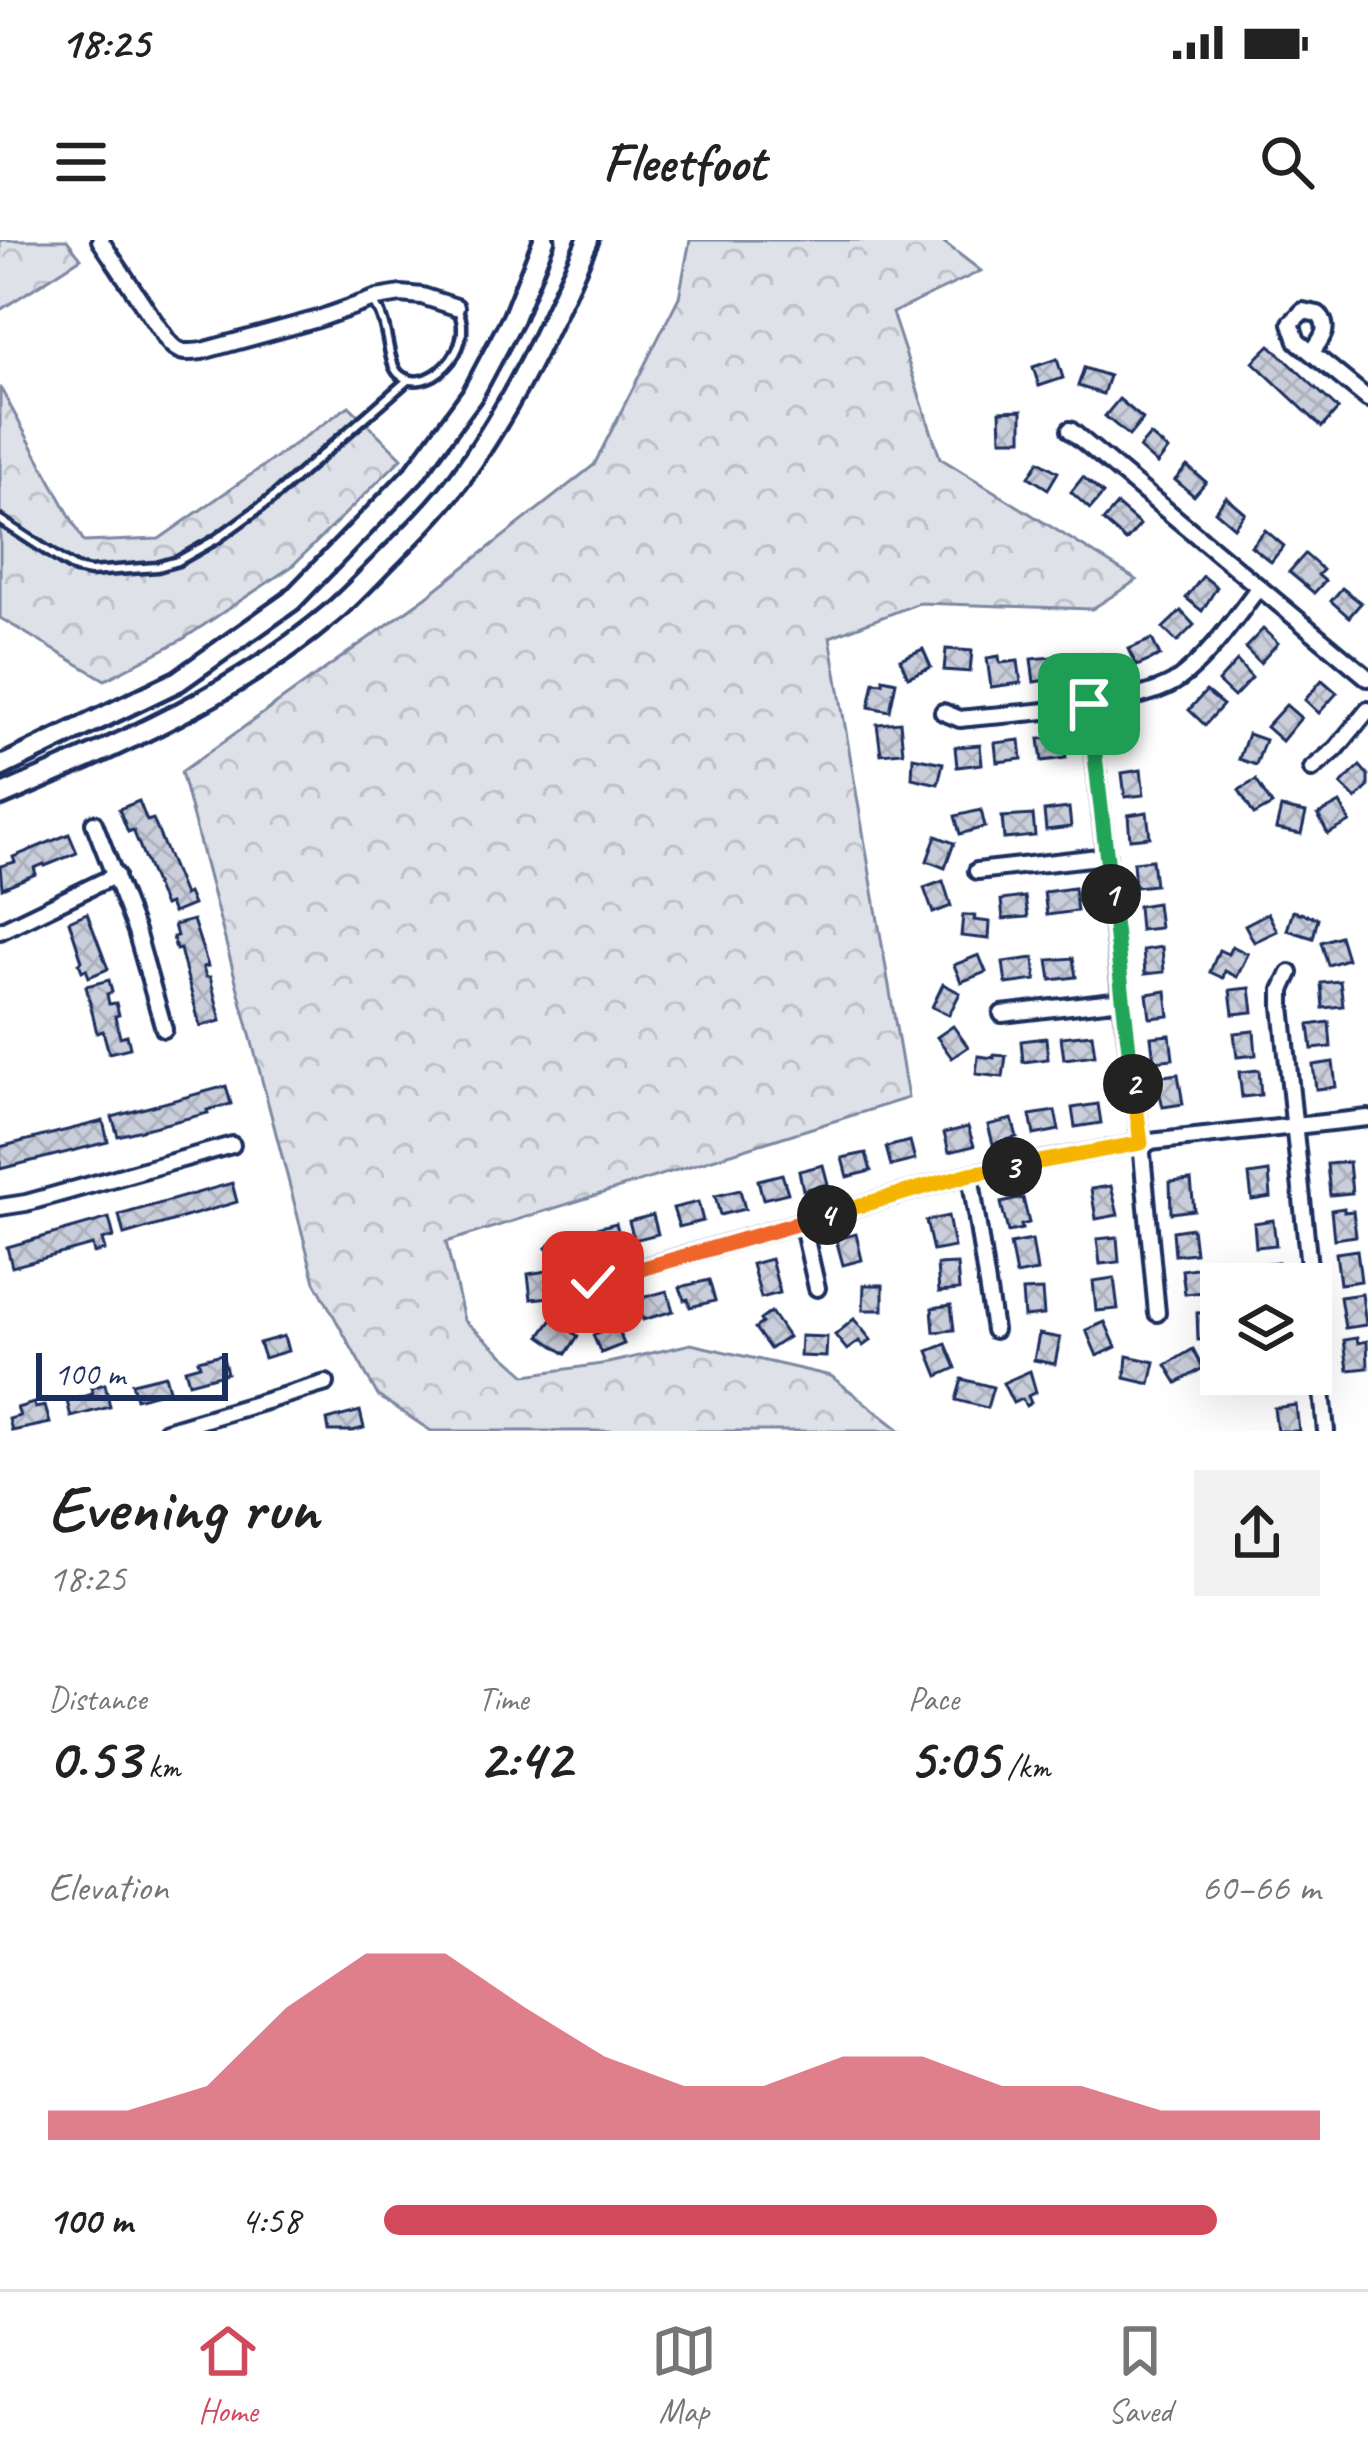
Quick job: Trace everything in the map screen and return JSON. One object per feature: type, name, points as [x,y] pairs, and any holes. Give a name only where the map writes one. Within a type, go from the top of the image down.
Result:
[{"type":"main road","points":[[0,767],[178,681],[291,602],[414,475],[472,394],[513,318],[544,240]]},
{"type":"main road","points":[[0,796],[204,701],[257,670],[334,611],[441,501],[487,440],[553,319],[588,240]]},
{"type":"street","points":[[100,240],[175,351],[183,353],[401,294],[456,307]]},
{"type":"street","points":[[1312,352],[1368,399]]},
{"type":"street","points":[[1070,430],[1368,678]]},
{"type":"street","points":[[944,712],[960,719],[1147,695],[1176,681],[1198,662],[1259,587]]},
{"type":"street","points":[[1089,704],[1157,1313]]},
{"type":"street","points":[[1312,770],[1368,710]]},
{"type":"street","points":[[94,823],[136,931],[164,1029]]},
{"type":"street","points":[[977,871],[1107,856]]},
{"type":"street","points":[[0,931],[116,875]]},
{"type":"street","points":[[1290,973],[1282,990],[1282,1006],[1326,1431]]},
{"type":"street","points":[[1002,1014],[1122,1000]]},
{"type":"street","points":[[593,1282],[970,1174],[1141,1143],[1368,1118]]},
{"type":"street","points":[[0,1207],[232,1145]]},
{"type":"street","points":[[970,1174],[994,1330]]},
{"type":"street","points":[[802,1222],[817,1288]]},
{"type":"street","points":[[170,1430],[326,1383]]},
{"type":"lane","points":[[372,300],[384,318],[393,365],[409,379]]},
{"type":"lane","points":[[0,520],[61,560],[90,572],[178,561],[269,501],[409,379],[440,372],[461,343],[463,322],[456,307]]},
{"type":"green space","points":[[0,240],[67,240],[81,258],[0,310]]},
{"type":"green space","points":[[690,240],[941,240],[981,271],[892,313],[940,458],[1137,580],[1092,609],[919,603],[830,637],[908,1098],[446,1242],[464,1320],[526,1375],[691,1344],[831,1376],[901,1431],[431,1431],[378,1396],[315,1282],[181,772],[426,597],[594,465],[679,297]]},
{"type":"green space","points":[[0,387],[84,542],[159,539],[349,406],[402,458],[291,567],[183,639],[105,680],[0,618]]},
{"type":"building","points":[[1270,345],[1338,409],[1322,427],[1253,362]]},
{"type":"building","points":[[1057,359],[1063,378],[1039,386],[1033,367]]},
{"type":"building","points":[[1084,368],[1109,376],[1103,394],[1078,386]]},
{"type":"building","points":[[1119,399],[1143,419],[1129,436],[1105,416]]},
{"type":"building","points":[[1022,410],[1022,439],[1001,439],[1000,411]]},
{"type":"building","points":[[1150,435],[1168,450],[1157,464],[1139,448]]},
{"type":"building","points":[[1039,461],[1058,472],[1048,489],[1029,477]]},
{"type":"building","points":[[1187,466],[1206,482],[1194,496],[1175,480]]},
{"type":"building","points":[[1083,477],[1103,494],[1090,509],[1071,492]]},
{"type":"building","points":[[1226,497],[1245,513],[1234,527],[1215,511]]},
{"type":"building","points":[[1117,505],[1140,525],[1126,541],[1103,521]]},
{"type":"building","points":[[1265,530],[1284,546],[1271,562],[1251,546]]},
{"type":"building","points":[[1305,554],[1323,570],[1318,575],[1325,581],[1314,593],[1289,572]]},
{"type":"building","points":[[1203,576],[1217,587],[1202,611],[1186,598]]},
{"type":"building","points":[[1342,588],[1361,603],[1349,617],[1331,601]]},
{"type":"building","points":[[1181,611],[1194,625],[1177,642],[1163,628]]},
{"type":"building","points":[[1263,629],[1278,643],[1260,663],[1245,648]]},
{"type":"building","points":[[1152,639],[1160,656],[1137,666],[1129,649]]},
{"type":"building","points":[[923,649],[931,667],[908,677],[900,659]]},
{"type":"building","points":[[946,649],[972,651],[970,672],[944,670]]},
{"type":"building","points":[[1101,654],[1103,673],[1078,676],[1076,657]]},
{"type":"building","points":[[999,656],[1000,663],[1018,661],[1021,683],[991,687],[987,658]]},
{"type":"building","points":[[1064,656],[1066,677],[1034,682],[1031,659]]},
{"type":"building","points":[[1237,661],[1252,678],[1234,697],[1218,682]]},
{"type":"building","points":[[883,679],[896,682],[890,711],[869,707],[874,682],[883,683]]},
{"type":"building","points":[[1322,680],[1337,693],[1319,713],[1305,700]]},
{"type":"building","points":[[1206,691],[1223,705],[1205,725],[1189,710]]},
{"type":"building","points":[[1286,705],[1301,718],[1282,741],[1266,727]]},
{"type":"building","points":[[900,722],[903,752],[881,754],[877,724]]},
{"type":"building","points":[[1248,734],[1265,740],[1256,765],[1239,759]]},
{"type":"building","points":[[1063,736],[1066,758],[1042,761],[1039,739]]},
{"type":"building","points":[[1020,740],[1022,759],[997,762],[995,743]]},
{"type":"building","points":[[980,745],[982,764],[957,767],[955,747]]},
{"type":"building","points":[[913,757],[943,763],[938,784],[912,778]]},
{"type":"building","points":[[1360,766],[1368,775],[1368,787],[1356,799],[1341,784]]},
{"type":"building","points":[[1141,770],[1144,795],[1125,797],[1122,773]]},
{"type":"building","points":[[1256,780],[1272,805],[1254,815],[1239,790]]},
{"type":"building","points":[[139,801],[147,821],[153,819],[184,895],[188,893],[193,905],[173,913],[169,904],[164,906],[133,830],[128,832],[119,809]]},
{"type":"building","points":[[1340,803],[1350,822],[1328,834],[1318,815]]},
{"type":"building","points":[[1069,808],[1071,827],[1046,830],[1044,811]]},
{"type":"building","points":[[1281,808],[1306,813],[1301,834],[1276,829]]},
{"type":"building","points":[[981,810],[985,827],[960,834],[955,816]]},
{"type":"building","points":[[1147,812],[1150,837],[1130,839],[1128,815]]},
{"type":"building","points":[[1033,815],[1035,836],[1004,839],[1002,817]]},
{"type":"building","points":[[69,834],[77,853],[34,868],[36,874],[2,888],[0,866]]},
{"type":"building","points":[[936,836],[954,843],[945,868],[927,861]]},
{"type":"building","points":[[1152,860],[1155,885],[1135,887],[1133,862]]},
{"type":"building","points":[[943,881],[951,906],[933,913],[924,888]]},
{"type":"building","points":[[1074,888],[1077,911],[1047,915],[1044,892]]},
{"type":"building","points":[[1025,897],[1028,917],[1003,919],[1001,900]]},
{"type":"building","points":[[1157,903],[1160,928],[1140,930],[1138,906]]},
{"type":"building","points":[[1293,911],[1318,918],[1313,938],[1287,930]]},
{"type":"building","points":[[87,913],[108,969],[89,977],[79,963],[69,921]]},
{"type":"building","points":[[1268,913],[1277,931],[1254,942],[1245,925]]},
{"type":"building","points":[[963,915],[990,922],[989,939],[961,936]]},
{"type":"building","points":[[193,920],[221,1021],[200,1026],[173,937],[177,936],[174,925]]},
{"type":"building","points":[[1340,936],[1347,959],[1328,965],[1321,942]]},
{"type":"building","points":[[1232,946],[1248,954],[1237,977],[1225,971],[1223,978],[1210,972],[1219,950],[1228,954]]},
{"type":"building","points":[[1162,947],[1164,972],[1145,974],[1143,950]]},
{"type":"building","points":[[979,955],[986,972],[961,982],[954,965]]},
{"type":"building","points":[[1034,958],[1036,980],[1006,984],[1003,962]]},
{"type":"building","points":[[1073,958],[1076,977],[1051,980],[1048,960]]},
{"type":"building","points":[[109,980],[109,1004],[116,1003],[120,1037],[127,1035],[130,1048],[109,1053],[103,1031],[97,1033],[86,986]]},
{"type":"building","points":[[1340,981],[1343,1006],[1323,1008],[1321,983]]},
{"type":"building","points":[[943,984],[960,993],[949,1015],[932,1007]]},
{"type":"building","points":[[1250,988],[1253,1012],[1233,1014],[1230,990]]},
{"type":"building","points":[[1166,991],[1169,1016],[1150,1018],[1147,994]]},
{"type":"building","points":[[1329,1022],[1331,1047],[1312,1049],[1309,1025]]},
{"type":"building","points":[[953,1026],[968,1047],[952,1058],[937,1037]]},
{"type":"building","points":[[1254,1031],[1256,1055],[1237,1057],[1234,1033]]},
{"type":"building","points":[[1092,1034],[1095,1055],[1064,1059],[1061,1037]]},
{"type":"building","points":[[1170,1035],[1173,1059],[1154,1061],[1151,1037]]},
{"type":"building","points":[[1046,1038],[1048,1059],[1023,1062],[1021,1041]]},
{"type":"building","points":[[978,1056],[1006,1056],[1003,1077],[976,1074]]},
{"type":"building","points":[[1333,1062],[1336,1087],[1316,1089],[1313,1065]]},
{"type":"building","points":[[1259,1070],[1261,1095],[1242,1097],[1239,1072]]},
{"type":"building","points":[[1178,1074],[1183,1104],[1163,1107],[1156,1077]]},
{"type":"building","points":[[226,1086],[231,1104],[118,1136],[112,1117]]},
{"type":"building","points":[[1098,1104],[1101,1123],[1075,1127],[1072,1108]]},
{"type":"building","points":[[1055,1111],[1059,1130],[1034,1135],[1030,1115]]},
{"type":"building","points":[[1012,1119],[1017,1137],[993,1144],[988,1125]]},
{"type":"building","points":[[103,1121],[108,1142],[0,1169],[0,1147]]},
{"type":"building","points":[[968,1127],[974,1146],[949,1152],[944,1133]]},
{"type":"building","points":[[910,1141],[915,1160],[891,1166],[886,1147]]},
{"type":"building","points":[[866,1153],[871,1171],[847,1177],[842,1158]]},
{"type":"building","points":[[1349,1162],[1352,1193],[1330,1195],[1327,1164]]},
{"type":"building","points":[[823,1165],[828,1184],[803,1190],[799,1171]]},
{"type":"building","points":[[1269,1172],[1271,1197],[1252,1200],[1249,1175]]},
{"type":"building","points":[[782,1174],[788,1193],[763,1199],[758,1180]]},
{"type":"building","points":[[1191,1180],[1194,1210],[1171,1213],[1170,1182]]},
{"type":"building","points":[[232,1183],[237,1202],[124,1235],[119,1215]]},
{"type":"building","points":[[1111,1186],[1118,1215],[1096,1219],[1091,1189]]},
{"type":"building","points":[[740,1190],[745,1209],[720,1215],[715,1196]]},
{"type":"building","points":[[1023,1198],[1029,1223],[1008,1232],[1001,1203]]},
{"type":"building","points":[[698,1202],[703,1221],[679,1227],[673,1208]]},
{"type":"building","points":[[1344,1208],[1344,1212],[1353,1211],[1356,1236],[1334,1239],[1331,1210]]},
{"type":"building","points":[[653,1215],[658,1234],[634,1240],[629,1221]]},
{"type":"building","points":[[948,1216],[954,1247],[933,1251],[926,1221]]},
{"type":"building","points":[[109,1218],[114,1237],[102,1240],[105,1250],[94,1253],[92,1245],[12,1267],[7,1247]]},
{"type":"building","points":[[1273,1220],[1276,1245],[1256,1247],[1254,1223]]},
{"type":"building","points":[[616,1223],[621,1242],[597,1248],[592,1229]]},
{"type":"building","points":[[1192,1228],[1195,1253],[1175,1255],[1173,1231]]},
{"type":"building","points":[[565,1232],[577,1245],[558,1262],[546,1248]]},
{"type":"building","points":[[856,1234],[862,1260],[843,1265],[836,1239]]},
{"type":"building","points":[[1117,1237],[1119,1262],[1100,1264],[1097,1239]]},
{"type":"building","points":[[1032,1240],[1037,1271],[1016,1275],[1010,1244]]},
{"type":"building","points":[[1357,1250],[1361,1281],[1340,1284],[1336,1253]]},
{"type":"building","points":[[771,1259],[780,1293],[761,1298],[752,1264]]},
{"type":"building","points":[[957,1264],[959,1290],[939,1292],[937,1265]]},
{"type":"building","points":[[1200,1267],[1200,1292],[1185,1294],[1182,1270]]},
{"type":"building","points":[[547,1271],[551,1297],[531,1299],[528,1274]]},
{"type":"building","points":[[1114,1278],[1118,1309],[1096,1311],[1093,1281]]},
{"type":"building","points":[[709,1280],[715,1301],[690,1307],[680,1287]]},
{"type":"building","points":[[864,1285],[883,1285],[883,1310],[863,1310]]},
{"type":"building","points":[[1042,1290],[1044,1315],[1024,1317],[1022,1291]]},
{"type":"building","points":[[667,1291],[673,1311],[643,1320],[637,1299]]},
{"type":"building","points":[[1362,1294],[1366,1325],[1345,1328],[1340,1297]]},
{"type":"building","points":[[951,1305],[954,1330],[934,1332],[932,1308]]},
{"type":"building","points":[[771,1312],[788,1337],[770,1349],[755,1328]]},
{"type":"building","points":[[553,1318],[578,1336],[566,1354],[540,1336]]},
{"type":"building","points":[[854,1319],[871,1340],[863,1346],[859,1341],[847,1350],[835,1335]]},
{"type":"building","points":[[1105,1322],[1116,1347],[1097,1356],[1086,1330]]},
{"type":"building","points":[[616,1326],[624,1344],[601,1353],[593,1335]]},
{"type":"building","points":[[1039,1334],[1060,1338],[1055,1364],[1034,1360]]},
{"type":"building","points":[[284,1336],[288,1351],[264,1358],[259,1343]]},
{"type":"building","points":[[801,1336],[827,1337],[826,1357],[800,1356]]},
{"type":"building","points":[[1357,1338],[1358,1343],[1367,1341],[1368,1368],[1348,1370],[1344,1340]]},
{"type":"building","points":[[946,1344],[956,1368],[938,1376],[928,1351]]},
{"type":"building","points":[[1193,1349],[1200,1370],[1177,1383],[1166,1365]]},
{"type":"building","points":[[222,1354],[227,1373],[189,1383],[185,1369]]},
{"type":"building","points":[[1127,1356],[1155,1362],[1150,1384],[1125,1378]]},
{"type":"building","points":[[1030,1371],[1036,1392],[1028,1396],[1031,1403],[1026,1406],[1022,1399],[1013,1403],[1003,1383]]},
{"type":"building","points":[[165,1375],[169,1390],[136,1399],[132,1383]]},
{"type":"building","points":[[962,1379],[993,1387],[987,1408],[956,1400]]},
{"type":"building","points":[[105,1384],[110,1407],[71,1417],[67,1401],[93,1394],[91,1388]]},
{"type":"building","points":[[34,1403],[35,1408],[45,1406],[50,1423],[12,1431],[9,1419],[20,1416],[17,1408]]},
{"type":"building","points":[[1296,1405],[1299,1431],[1277,1431],[1274,1408]]},
{"type":"building","points":[[360,1411],[364,1428],[329,1431],[327,1420]]},
{"type":"route","points":[[593,1282],[970,1174],[1141,1143],[1089,704]]}]
